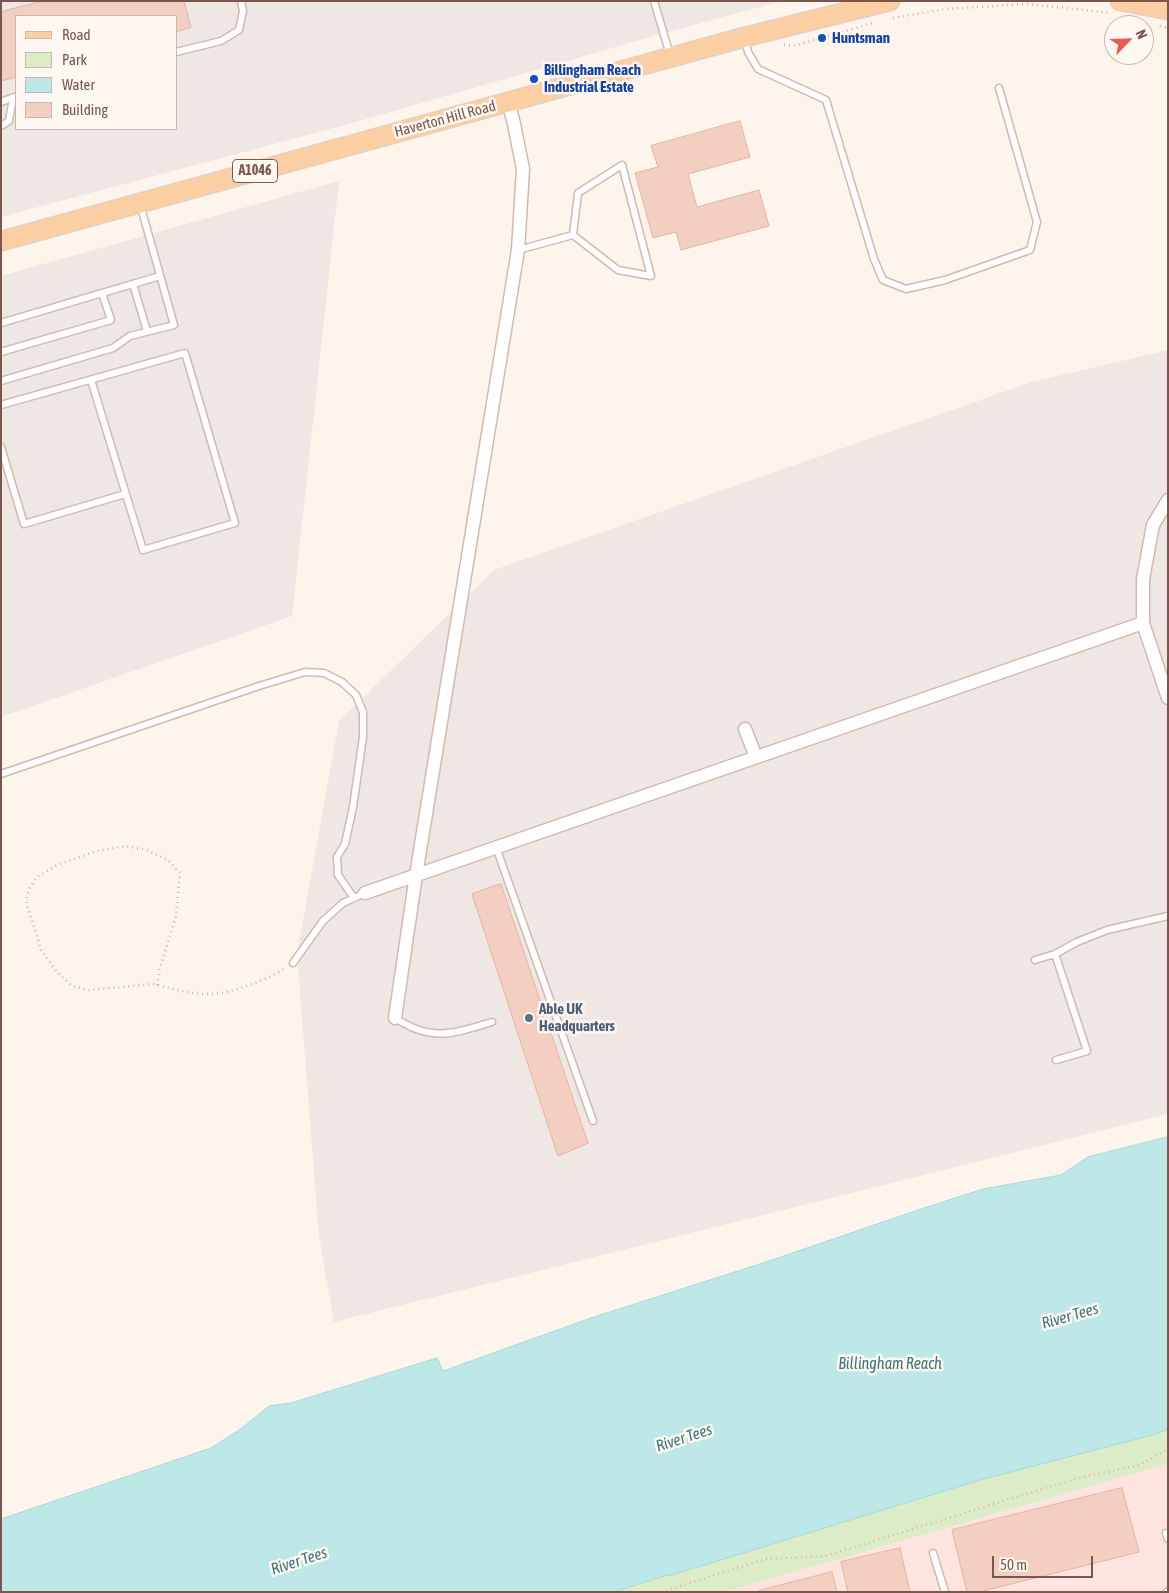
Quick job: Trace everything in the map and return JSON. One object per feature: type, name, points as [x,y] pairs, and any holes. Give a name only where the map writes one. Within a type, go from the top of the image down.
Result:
[{"type":"main road","points":[[1120,8],[1164,18]]},
{"type":"main road","name":"Haverton Hill Road","points":[[1,241],[745,37],[890,10]]},
{"type":"street","points":[[395,1018],[416,875],[518,250],[523,169],[508,101]]},
{"type":"street","points":[[1168,500],[1153,525],[1143,579],[1143,623],[1168,698]]},
{"type":"street","points":[[359,895],[1143,623]]},
{"type":"street","points":[[745,729],[756,757]]},
{"type":"street","points":[[422,840],[428,854],[439,867]]},
{"type":"lane","points":[[178,51],[220,40],[240,30],[243,11],[241,1]]},
{"type":"lane","points":[[654,1],[670,57]]},
{"type":"lane","points":[[745,37],[748,52],[758,69],[826,100],[874,258],[883,280],[906,289],[945,280],[1030,250],[1038,222],[999,88]]},
{"type":"lane","points":[[1,102],[15,97]]},
{"type":"lane","points":[[1,126],[10,121],[15,97]]},
{"type":"lane","points":[[622,165],[651,276],[618,270],[573,235],[578,193],[622,165]]},
{"type":"lane","points":[[1,381],[113,348],[130,336],[174,325],[140,203]]},
{"type":"lane","points":[[518,250],[573,235]]},
{"type":"lane","points":[[1,324],[160,276]]},
{"type":"lane","points":[[133,284],[147,331]]},
{"type":"lane","points":[[1,352],[111,320],[102,293]]},
{"type":"lane","points":[[1,406],[184,353],[236,523],[142,550],[91,380]]},
{"type":"lane","points":[[1,447],[24,524],[125,494]]},
{"type":"lane","points":[[1,774],[305,672],[324,673],[342,682],[356,694],[363,712],[363,737],[346,844],[337,857],[338,875],[359,895],[343,903],[323,921],[293,963]]},
{"type":"lane","points":[[496,847],[593,1121]]},
{"type":"lane","points":[[1035,960],[1055,954],[1108,930],[1168,916]]},
{"type":"lane","points":[[1055,954],[1087,1051],[1056,1060]]},
{"type":"lane","points":[[395,1018],[410,1028],[442,1035],[492,1022]]},
{"type":"lane","points":[[933,1553],[945,1592]]},
{"type":"path","points":[[890,10],[1029,4],[1120,8]]},
{"type":"path","points":[[1164,18],[1168,28]]},
{"type":"path","points":[[781,45],[797,45],[854,30],[881,20]]},
{"type":"path","points":[[156,985],[176,916],[180,873],[168,860],[147,850],[125,846],[97,851],[57,865],[37,877],[29,889],[26,901],[41,950],[57,972],[72,986],[89,990],[153,984],[156,985],[184,992],[213,994],[276,975],[293,963]]},
{"type":"path","points":[[661,1592],[766,1559],[826,1556],[1075,1479],[1139,1465],[1168,1449]]},
{"type":"shaded area","points":[[1,1],[782,1],[664,33],[345,125],[1,217]]},
{"type":"shaded area","points":[[339,181],[292,616],[1,717],[1,276]]},
{"type":"shaded area","points":[[1168,350],[1168,1114],[334,1322],[319,1236],[297,954],[339,721],[494,570],[1032,382]]},
{"type":"shaded area","points":[[1168,1464],[1168,1592],[725,1592]]},
{"type":"green space","points":[[1168,1429],[1168,1464],[725,1592],[614,1592],[980,1480],[1156,1434]]},
{"type":"water","name":"Billingham Reach","points":[[1168,1137],[1168,1429],[1156,1434],[980,1480],[614,1592],[1,1592],[1,1519],[211,1448],[242,1428],[269,1406],[291,1403],[437,1358],[443,1371],[591,1318],[983,1189],[1061,1175],[1088,1157]]},
{"type":"building","points":[[43,1],[184,1],[191,27],[178,31],[178,15],[15,15],[15,77],[1,81],[1,12]]},
{"type":"building","points":[[740,121],[750,157],[688,174],[697,207],[759,190],[769,226],[681,250],[676,232],[653,238],[635,173],[658,167],[651,146]]},
{"type":"building","name":"Able UK Headquarters","points":[[501,884],[588,1143],[558,1156],[472,894]]},
{"type":"building","points":[[1122,1488],[1139,1552],[979,1592],[967,1592],[952,1530]]},
{"type":"building","points":[[900,1548],[910,1592],[848,1592],[841,1562]]},
{"type":"building","points":[[832,1572],[837,1592],[759,1592],[759,1591]]},
{"type":"place","name":"Huntsman","points":[[822,38]]},
{"type":"place","name":"Billingham Reach Industrial Estate","points":[[534,79]]},
{"type":"place","name":"Able UK Headquarters","points":[[529,1018]]},
{"type":"water label","name":"River Tees","points":[[1070,1316]]},
{"type":"water label","name":"River Tees","points":[[684,1438]]},
{"type":"water label","name":"River Tees","points":[[299,1561]]}]
